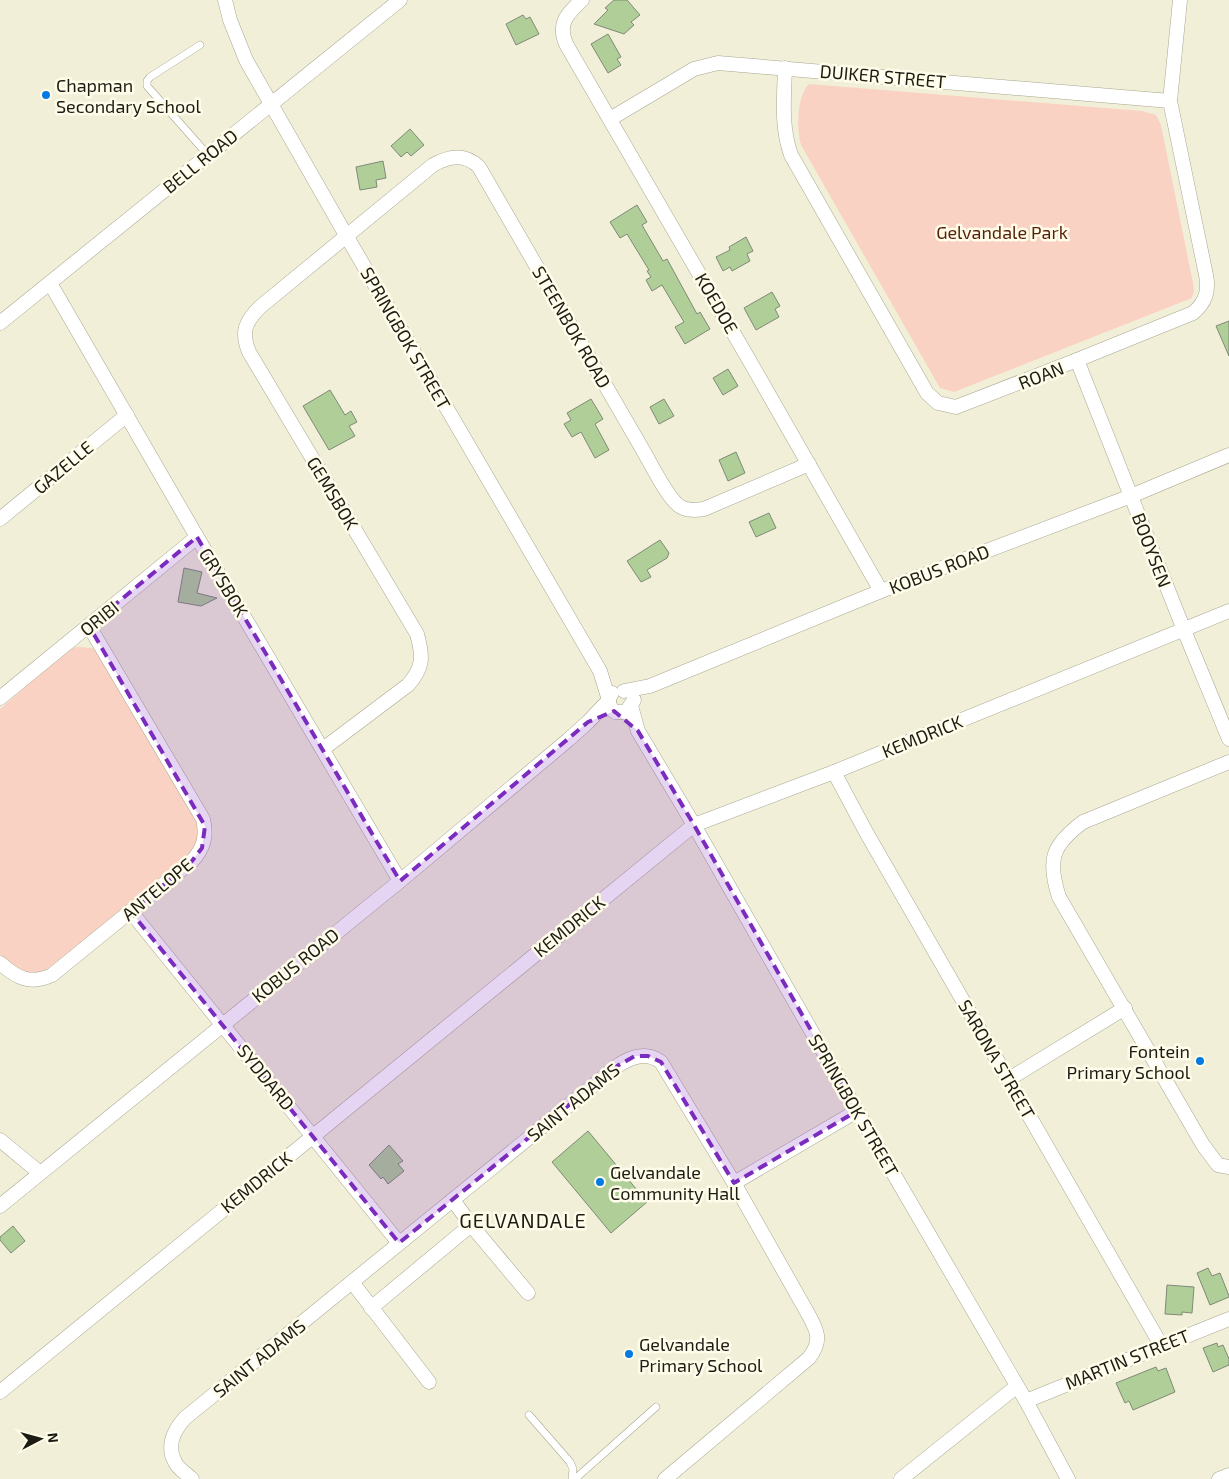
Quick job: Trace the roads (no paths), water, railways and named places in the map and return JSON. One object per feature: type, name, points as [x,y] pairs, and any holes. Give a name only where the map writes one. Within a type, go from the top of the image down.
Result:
[{"type":"street","name":"SPRINGBOK STREET","points":[[225,0],[238,42],[271,105],[600,671],[621,702],[694,825],[857,1111],[1026,1401],[1068,1479]]},
{"type":"street","name":"BELL ROAD","points":[[0,323],[400,0]]},
{"type":"street","name":"KOEDOE","points":[[582,0],[567,14],[563,27],[564,39],[881,591]]},
{"type":"street","name":"ROAN","points":[[785,68],[784,121],[786,140],[791,155],[927,393],[938,403],[956,407],[1193,313],[1204,302],[1208,286],[1206,274],[1170,101],[1180,0]]},
{"type":"street","name":"DUIKER STREET","points":[[610,119],[694,69],[718,63],[1170,101]]},
{"type":"street","name":"STEENBOK ROAD","points":[[347,237],[433,165],[452,157],[472,160],[479,167],[488,182],[644,452],[678,506],[688,510],[704,508],[809,464]]},
{"type":"street","name":"GEMSBOK","points":[[323,749],[416,677],[422,657],[421,649],[417,634],[249,352],[244,335],[248,322],[260,307],[347,237]]},
{"type":"street","name":"GRYSBOK","points":[[50,283],[400,881]]},
{"type":"street","name":"BOOYSEN","points":[[1077,360],[1229,739]]},
{"type":"street","name":"GAZELLE","points":[[0,519],[127,415]]},
{"type":"street","name":"KOBUS ROAD","points":[[0,1206],[400,881],[588,722],[650,686],[881,591],[1131,496],[1229,455]]},
{"type":"street","name":"ORIBI","points":[[0,698],[197,537]]},
{"type":"street","name":"KEMDRICK","points":[[0,1392],[694,825],[834,772],[1229,611]]},
{"type":"street","name":"ANTELOPE","points":[[0,963],[24,979],[37,981],[52,975],[192,861],[202,848],[204,841],[204,826],[197,809],[89,626]]},
{"type":"street","points":[[1229,762],[1084,822],[1070,832],[1056,850],[1052,865],[1053,879],[1058,897],[1125,1008],[1203,1145],[1218,1164],[1229,1168]]},
{"type":"street","name":"SARONA STREET","points":[[834,772],[866,832],[1161,1346]]},
{"type":"street","name":"SYDDARD","points":[[131,912],[400,1243]]},
{"type":"street","points":[[1009,1080],[1125,1008]]},
{"type":"street","name":"SAINT ADAMS","points":[[192,1479],[178,1466],[172,1456],[172,1441],[176,1428],[196,1409],[617,1066],[627,1059],[641,1056],[656,1058],[661,1062],[734,1183],[816,1329],[818,1336],[817,1345],[809,1358],[797,1370],[666,1479]]},
{"type":"street","points":[[734,1183],[857,1111]]},
{"type":"street","points":[[0,1140],[40,1173]]},
{"type":"street","points":[[453,1200],[471,1225],[528,1293]]},
{"type":"street","points":[[371,1308],[471,1225]]},
{"type":"street","points":[[352,1282],[428,1382]]},
{"type":"street","name":"MARTIN STREET","points":[[1026,1401],[1229,1319]]},
{"type":"street","points":[[902,1479],[1017,1386]]},
{"type":"street","points":[[1219,1479],[1229,1475]]},
{"type":"lane","points":[[200,45],[150,77],[146,86],[208,155]]},
{"type":"lane","points":[[574,1479],[656,1408]]},
{"type":"lane","points":[[529,1415],[570,1462],[574,1479]]},
{"type":"place","name":"Chapman Secondary School","points":[[46,95]]},
{"type":"place","name":"Fontein Primary School","points":[[1200,1061]]},
{"type":"place","name":"Gelvandale Community Hall","points":[[600,1182]]},
{"type":"place","name":"Gelvandale Primary School","points":[[629,1354]]},
{"type":"district","name":"GELVANDALE","points":[[523,1220]]},
{"type":"park label","name":"Gelvandale Park","points":[[1002,232]]}]
